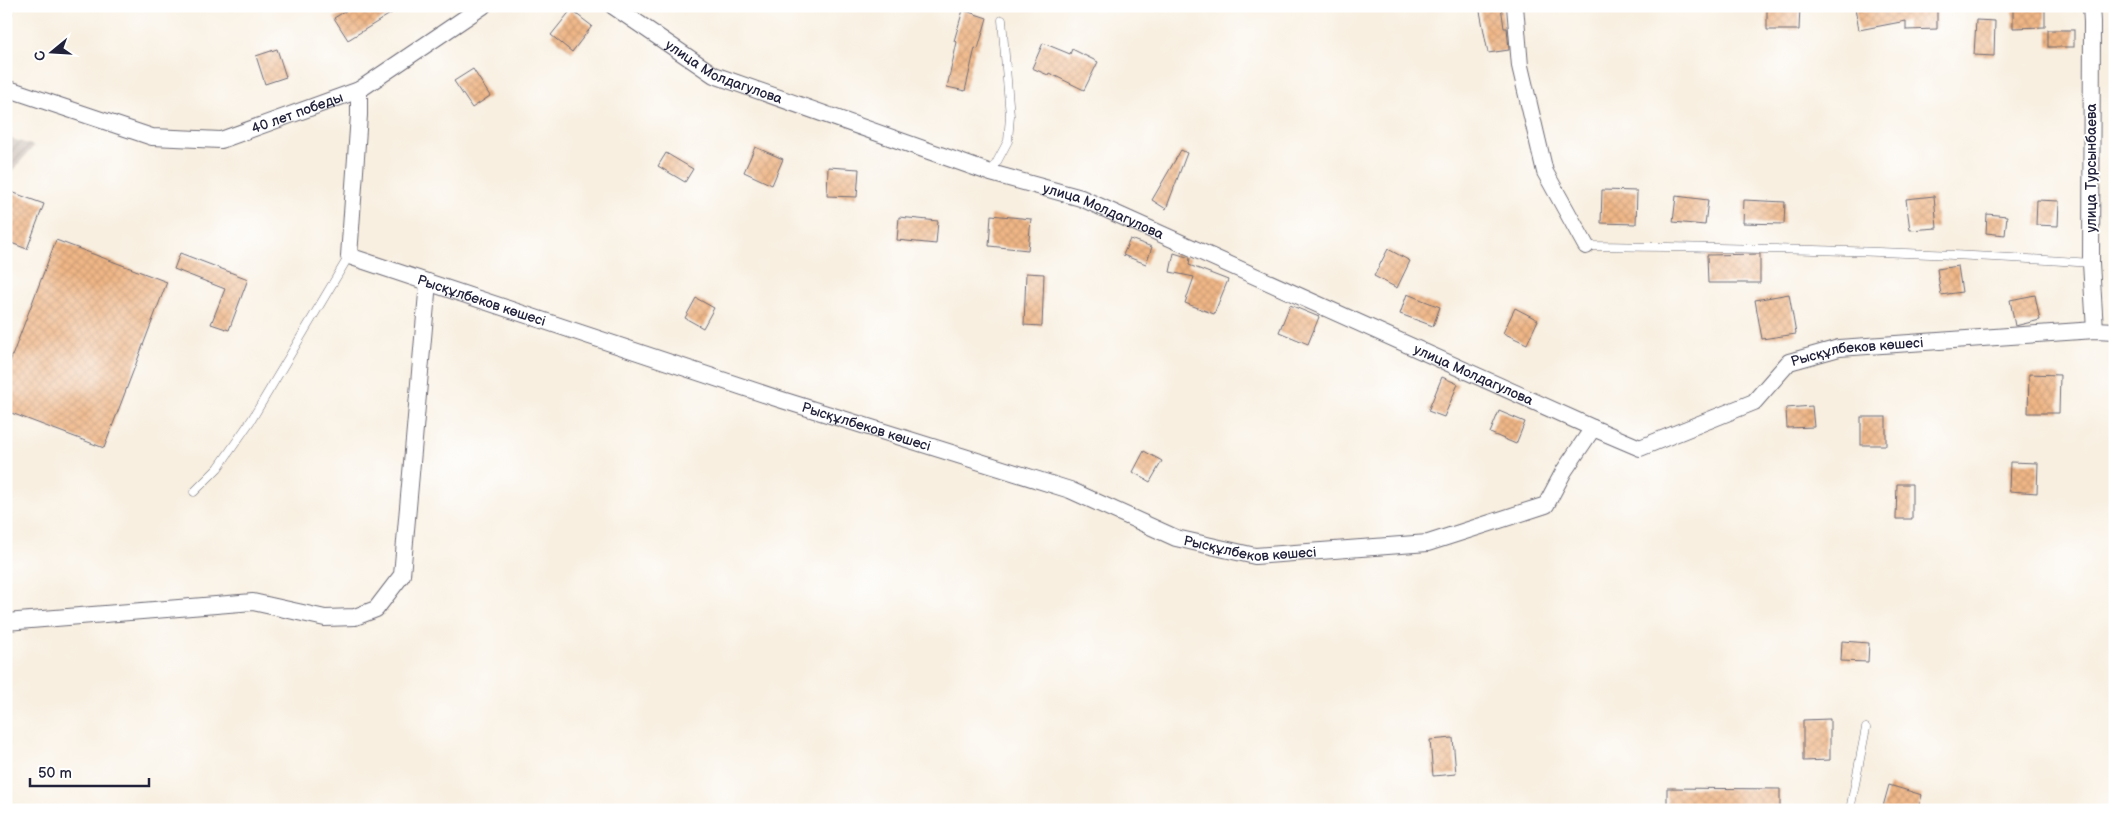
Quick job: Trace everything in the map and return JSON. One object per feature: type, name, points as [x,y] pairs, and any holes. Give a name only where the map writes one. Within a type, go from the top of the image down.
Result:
[{"type":"street","name":"40 лет победы","points":[[6,88],[152,137],[221,140],[359,90],[483,6]]},
{"type":"street","name":"улица Молдагулова","points":[[613,6],[714,76],[991,174],[1081,198],[1592,428]]},
{"type":"street","points":[[1515,6],[1520,66],[1545,172],[1586,246]]},
{"type":"street","name":"улица Турсынбаева","points":[[2091,6],[2090,263],[2095,330]]},
{"type":"street","points":[[349,256],[360,115],[359,90]]},
{"type":"street","name":"Рысқұлбеков көшесі","points":[[349,256],[780,399],[1070,490],[1176,538],[1254,556],[1428,543],[1546,505],[1564,471],[1592,428],[1640,448],[1754,402],[1789,362],[1840,348],[2095,330],[2115,331]]},
{"type":"street","points":[[6,622],[253,602],[325,618],[355,617],[376,610],[402,575],[428,282]]},
{"type":"lane","points":[[991,174],[1008,141],[1010,116],[1002,20]]},
{"type":"lane","points":[[1586,246],[1774,249],[2013,257],[2090,263]]},
{"type":"lane","points":[[194,492],[218,468],[252,419],[349,256]]},
{"type":"lane","points":[[1850,810],[1866,728]]},
{"type":"path","points":[[6,23],[15,6]]},
{"type":"shaded area","points":[[6,137],[34,146],[6,178]]},
{"type":"building","points":[[354,6],[403,6],[348,40],[334,18]]},
{"type":"building","points":[[1479,6],[1501,6],[1504,28],[1507,28],[1509,50],[1488,53]]},
{"type":"building","points":[[1767,6],[1800,6],[1799,30],[1767,30]]},
{"type":"building","points":[[1864,6],[1937,6],[1937,29],[1906,30],[1906,21],[1859,30],[1855,8]]},
{"type":"building","points":[[2013,6],[2045,6],[2045,27],[2013,28]]},
{"type":"building","points":[[571,10],[592,26],[572,52],[551,35]]},
{"type":"building","points":[[963,10],[987,18],[978,49],[975,48],[965,91],[947,87],[957,42],[954,41]]},
{"type":"building","points":[[1976,20],[1995,21],[1994,56],[1974,55]]},
{"type":"building","points":[[2048,30],[2074,30],[2074,47],[2048,47]]},
{"type":"building","points":[[1043,43],[1070,54],[1072,49],[1098,62],[1084,90],[1049,73],[1048,75],[1032,68]]},
{"type":"building","points":[[277,49],[286,77],[265,84],[256,56]]},
{"type":"building","points":[[473,69],[490,96],[472,108],[454,81]]},
{"type":"building","points":[[755,147],[783,159],[772,185],[744,172]]},
{"type":"building","points":[[1181,150],[1187,153],[1166,209],[1152,200]]},
{"type":"building","points":[[666,153],[693,169],[685,182],[658,166]]},
{"type":"building","points":[[828,167],[859,169],[857,197],[827,196]]},
{"type":"building","points":[[6,190],[44,204],[27,249],[6,241]]},
{"type":"building","points":[[1602,190],[1637,191],[1636,224],[1601,223]]},
{"type":"building","points":[[1676,196],[1708,200],[1705,225],[1673,222]]},
{"type":"building","points":[[1934,196],[1937,228],[1910,230],[1906,199]]},
{"type":"building","points":[[1744,200],[1785,202],[1784,224],[1743,223]]},
{"type":"building","points":[[2037,200],[2059,201],[2058,226],[2036,225]]},
{"type":"building","points":[[1987,214],[2007,216],[2005,235],[1986,233]]},
{"type":"building","points":[[991,215],[1031,219],[1028,250],[989,246]]},
{"type":"building","points":[[899,217],[938,221],[936,244],[897,240]]},
{"type":"building","points":[[1130,239],[1152,247],[1146,264],[1123,255]]},
{"type":"building","points":[[56,240],[167,282],[104,448],[6,411],[6,372]]},
{"type":"building","points":[[1388,249],[1410,261],[1397,288],[1374,276]]},
{"type":"building","points":[[180,253],[248,279],[229,330],[211,324],[225,289],[174,269]]},
{"type":"building","points":[[1174,253],[1190,258],[1189,265],[1228,280],[1214,314],[1185,303],[1194,277],[1170,272]]},
{"type":"building","points":[[1760,254],[1760,283],[1708,283],[1707,255]]},
{"type":"building","points":[[1958,266],[1962,292],[1941,295],[1937,269]]},
{"type":"building","points":[[1026,273],[1044,274],[1042,326],[1024,325]]},
{"type":"building","points":[[1407,294],[1440,307],[1433,326],[1400,314]]},
{"type":"building","points":[[1789,294],[1796,334],[1762,339],[1755,300]]},
{"type":"building","points":[[2035,295],[2040,320],[2015,326],[2010,300]]},
{"type":"building","points":[[696,298],[714,308],[703,328],[685,318]]},
{"type":"building","points":[[1290,305],[1319,317],[1308,344],[1279,332]]},
{"type":"building","points":[[1515,308],[1538,320],[1527,344],[1503,333]]},
{"type":"building","points":[[2029,374],[2060,375],[2059,413],[2028,413]]},
{"type":"building","points":[[1442,377],[1458,384],[1444,417],[1428,411]]},
{"type":"building","points":[[1812,406],[1814,427],[1787,428],[1786,408]]},
{"type":"building","points":[[1499,411],[1525,422],[1516,444],[1490,433]]},
{"type":"building","points":[[1861,417],[1886,417],[1886,445],[1861,445]]},
{"type":"building","points":[[1144,451],[1162,461],[1150,482],[1133,472]]},
{"type":"building","points":[[2010,462],[2038,463],[2037,493],[2009,491]]},
{"type":"building","points":[[1897,484],[1912,484],[1912,519],[1896,519]]},
{"type":"building","points":[[1842,641],[1869,643],[1868,662],[1841,661]]},
{"type":"building","points":[[1830,719],[1830,760],[1803,761],[1803,720]]},
{"type":"building","points":[[1453,738],[1456,774],[1433,776],[1430,740]]},
{"type":"building","points":[[1889,785],[1922,795],[1918,810],[1882,810]]},
{"type":"building","points":[[1667,788],[1780,789],[1780,810],[1667,810]]}]
